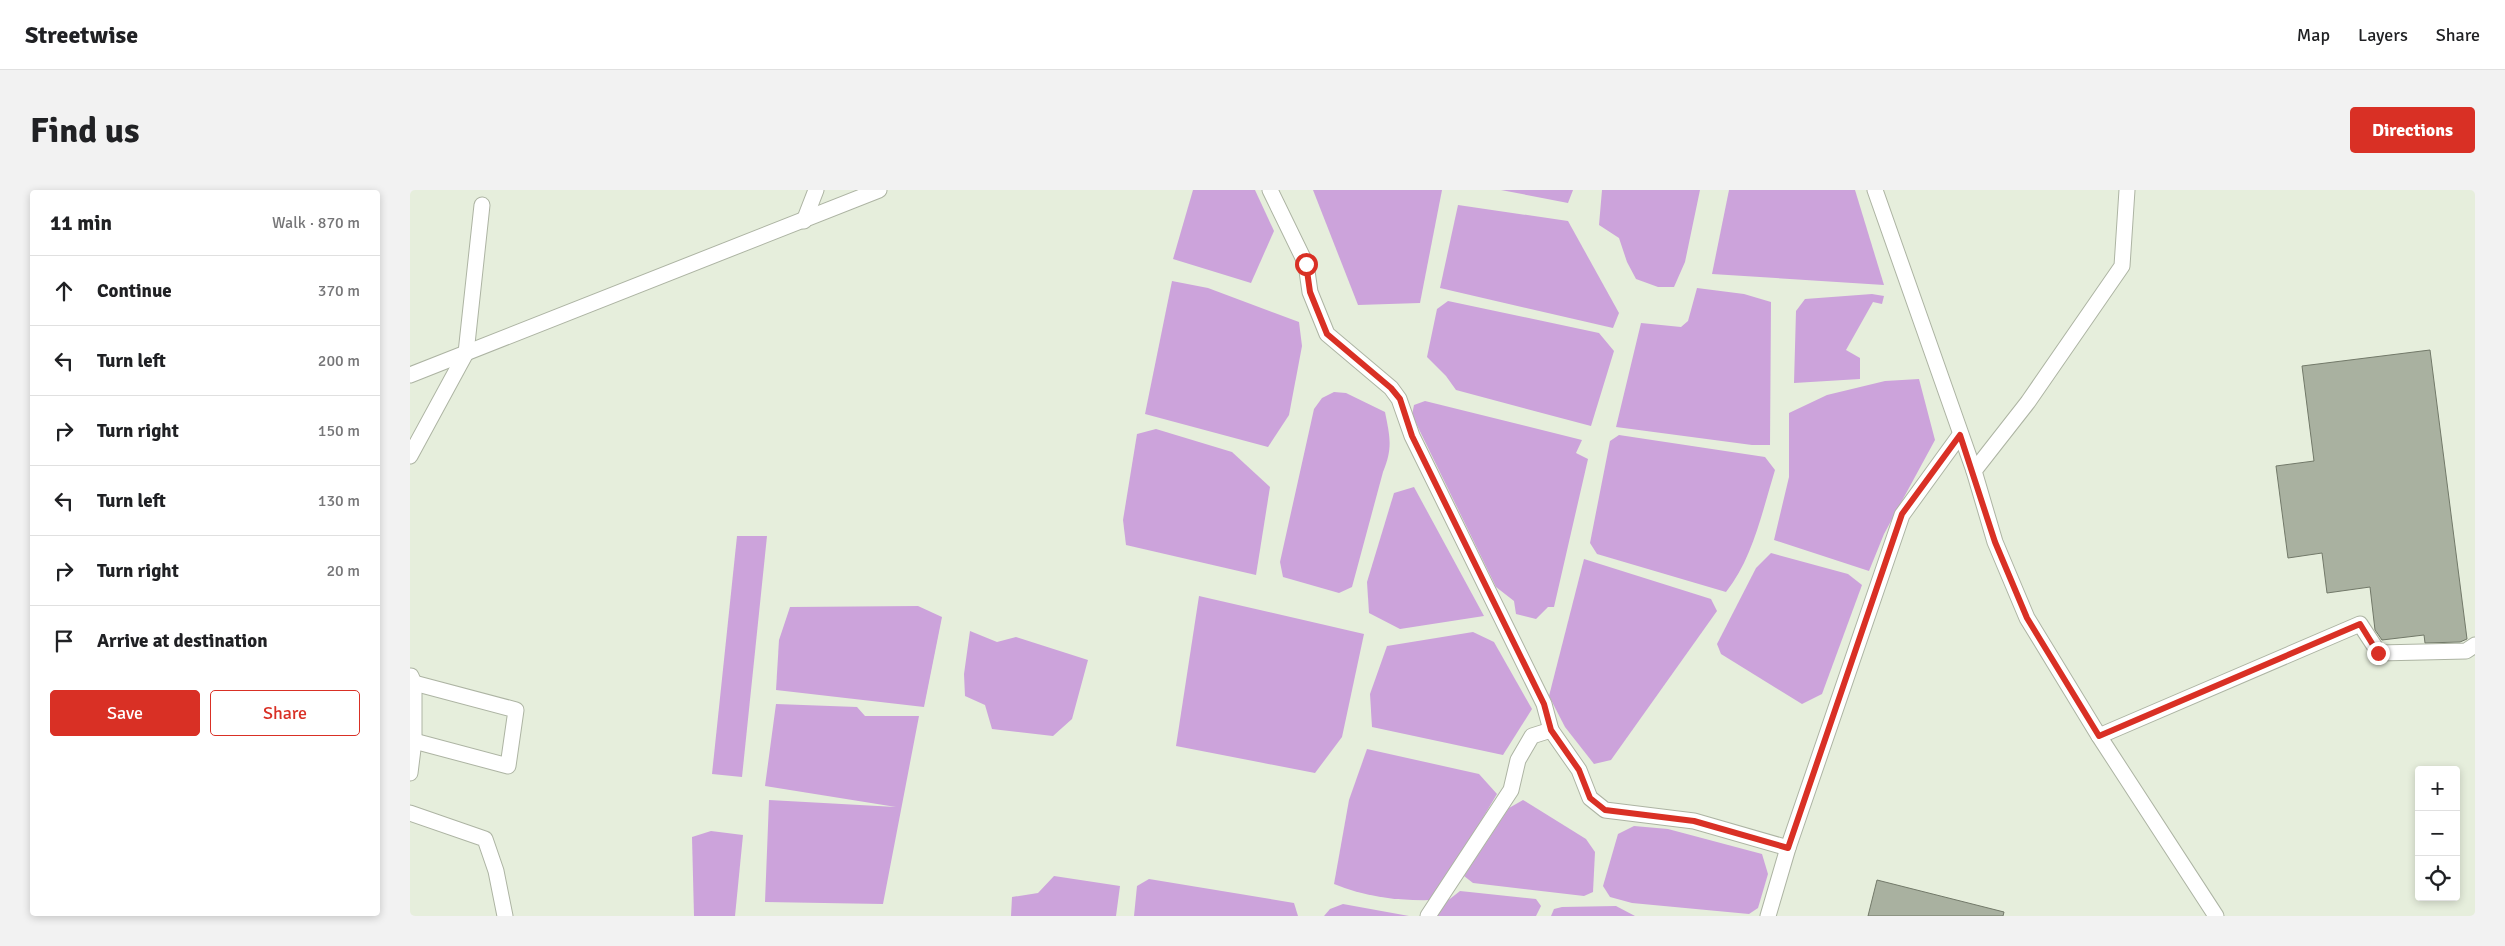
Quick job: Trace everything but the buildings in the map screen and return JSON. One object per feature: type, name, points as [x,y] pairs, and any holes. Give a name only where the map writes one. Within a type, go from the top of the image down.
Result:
[{"type":"street","points":[[804,221],[816,190]]},
{"type":"street","points":[[410,375],[879,190]]},
{"type":"street","points":[[1270,190],[1306,264],[1310,292],[1327,334],[1391,388],[1400,399],[1412,436],[1544,704],[1551,730],[1579,770],[1590,798],[1605,810],[1694,821],[1788,848]]},
{"type":"street","points":[[1875,190],[1974,472],[1995,542],[2027,618],[2099,736],[2216,916]]},
{"type":"street","points":[[1974,472],[2028,402],[2122,266],[2127,190]]},
{"type":"street","points":[[410,456],[466,353],[482,205]]},
{"type":"street","points":[[1768,916],[1788,848],[1902,514],[1960,435]]},
{"type":"street","points":[[2099,736],[2360,624],[2378,653],[2466,651],[2475,645]]},
{"type":"street","points":[[410,773],[414,741],[412,679],[516,710],[508,766],[414,741]]},
{"type":"street","points":[[1428,916],[1511,790],[1518,760],[1532,736],[1551,730]]},
{"type":"street","points":[[410,813],[484,839],[496,871],[505,916]]},
{"type":"shaded area","points":[[1193,190],[1255,190],[1274,231],[1251,283],[1173,259]]},
{"type":"shaded area","points":[[1313,190],[1442,190],[1420,303],[1358,305]]},
{"type":"shaded area","points":[[1501,190],[1573,190],[1568,203]]},
{"type":"shaded area","points":[[1602,190],[1700,190],[1685,262],[1674,287],[1658,287],[1636,279],[1627,262],[1619,238],[1599,225]]},
{"type":"shaded area","points":[[1729,190],[1855,190],[1884,285],[1712,274]]},
{"type":"shaded area","points":[[1458,205],[1568,221],[1619,313],[1613,328],[1440,288]]},
{"type":"shaded area","points":[[1172,281],[1208,288],[1299,322],[1302,346],[1289,415],[1268,447],[1145,414]]},
{"type":"shaded area","points":[[1697,288],[1744,294],[1771,302],[1770,445],[1752,445],[1616,427],[1641,323],[1681,327],[1688,321]]},
{"type":"shaded area","points":[[1872,294],[1884,296],[1882,304],[1873,302],[1846,350],[1860,358],[1860,379],[1794,383],[1796,311],[1805,299]]},
{"type":"shaded area","points":[[1448,301],[1599,333],[1614,351],[1591,426],[1456,390],[1446,376],[1427,357],[1437,309]]},
{"type":"shaded area","points":[[1919,379],[1935,440],[1884,534],[1869,571],[1774,540],[1789,477],[1789,413],[1827,395],[1885,381]]},
{"type":"shaded area","points":[[1334,392],[1346,393],[1385,412],[1390,442],[1386,464],[1352,587],[1339,593],[1283,577],[1280,562],[1314,409],[1322,398]]},
{"type":"shaded area","points":[[1425,401],[1582,440],[1576,453],[1588,459],[1554,607],[1548,607],[1536,619],[1516,614],[1514,601],[1496,587],[1412,415],[1414,405]]},
{"type":"shaded area","points":[[1156,429],[1232,452],[1270,487],[1256,575],[1126,545],[1123,520],[1137,434]]},
{"type":"shaded area","points":[[1619,435],[1765,457],[1775,470],[1750,550],[1726,592],[1597,554],[1590,543],[1610,441]]},
{"type":"shaded area","points":[[1414,487],[1484,616],[1400,629],[1369,613],[1367,582],[1394,493]]},
{"type":"shaded area","points":[[737,536],[767,536],[742,777],[712,774]]},
{"type":"shaded area","points":[[1771,553],[1848,574],[1862,585],[1822,694],[1802,704],[1721,654],[1717,644],[1756,568]]},
{"type":"shaded area","points":[[1584,559],[1711,599],[1717,611],[1611,760],[1594,764],[1565,727],[1549,696]]},
{"type":"shaded area","points":[[1199,596],[1364,634],[1342,737],[1315,773],[1176,746]]},
{"type":"shaded area","points":[[918,606],[942,617],[924,707],[776,690],[779,640],[790,607]]},
{"type":"shaded area","points":[[970,631],[997,642],[1016,637],[1088,660],[1072,719],[1053,736],[992,729],[985,705],[965,696],[964,674]]},
{"type":"shaded area","points":[[1473,632],[1494,642],[1532,709],[1503,755],[1372,727],[1370,694],[1387,646]]},
{"type":"shaded area","points":[[776,704],[857,707],[865,716],[919,716],[883,904],[765,902],[769,800],[896,807],[765,786]]},
{"type":"shaded area","points":[[1367,749],[1479,774],[1497,794],[1434,900],[1408,900],[1383,897],[1358,892],[1334,884],[1349,800]]},
{"type":"shaded area","points":[[1523,800],[1586,839],[1595,852],[1593,892],[1584,896],[1473,883],[1464,876],[1509,808]]},
{"type":"shaded area","points":[[1634,826],[1668,829],[1762,854],[1768,874],[1758,908],[1749,914],[1632,903],[1610,897],[1603,886],[1618,834]]},
{"type":"shaded area","points":[[711,831],[743,835],[735,916],[694,916],[692,837]]},
{"type":"shaded area","points":[[1054,876],[1120,886],[1116,916],[1011,916],[1012,897],[1038,893]]},
{"type":"shaded area","points":[[1149,879],[1294,903],[1298,916],[1134,916],[1137,886]]},
{"type":"shaded area","points":[[1460,891],[1536,899],[1541,906],[1536,916],[1433,916],[1437,909]]},
{"type":"shaded area","points":[[1343,904],[1409,916],[1324,916],[1330,909]]},
{"type":"shaded area","points":[[1616,906],[1635,916],[1551,916],[1554,909],[1562,907]]},
{"type":"route","points":[[1306,264],[1310,292],[1327,334],[1378,379],[1391,388],[1400,399],[1412,436],[1544,704],[1551,730],[1579,770],[1590,798],[1605,810],[1694,821],[1788,848],[1902,514],[1960,435],[1974,472],[1995,542],[2027,618],[2099,736],[2360,624],[2378,653]]}]
